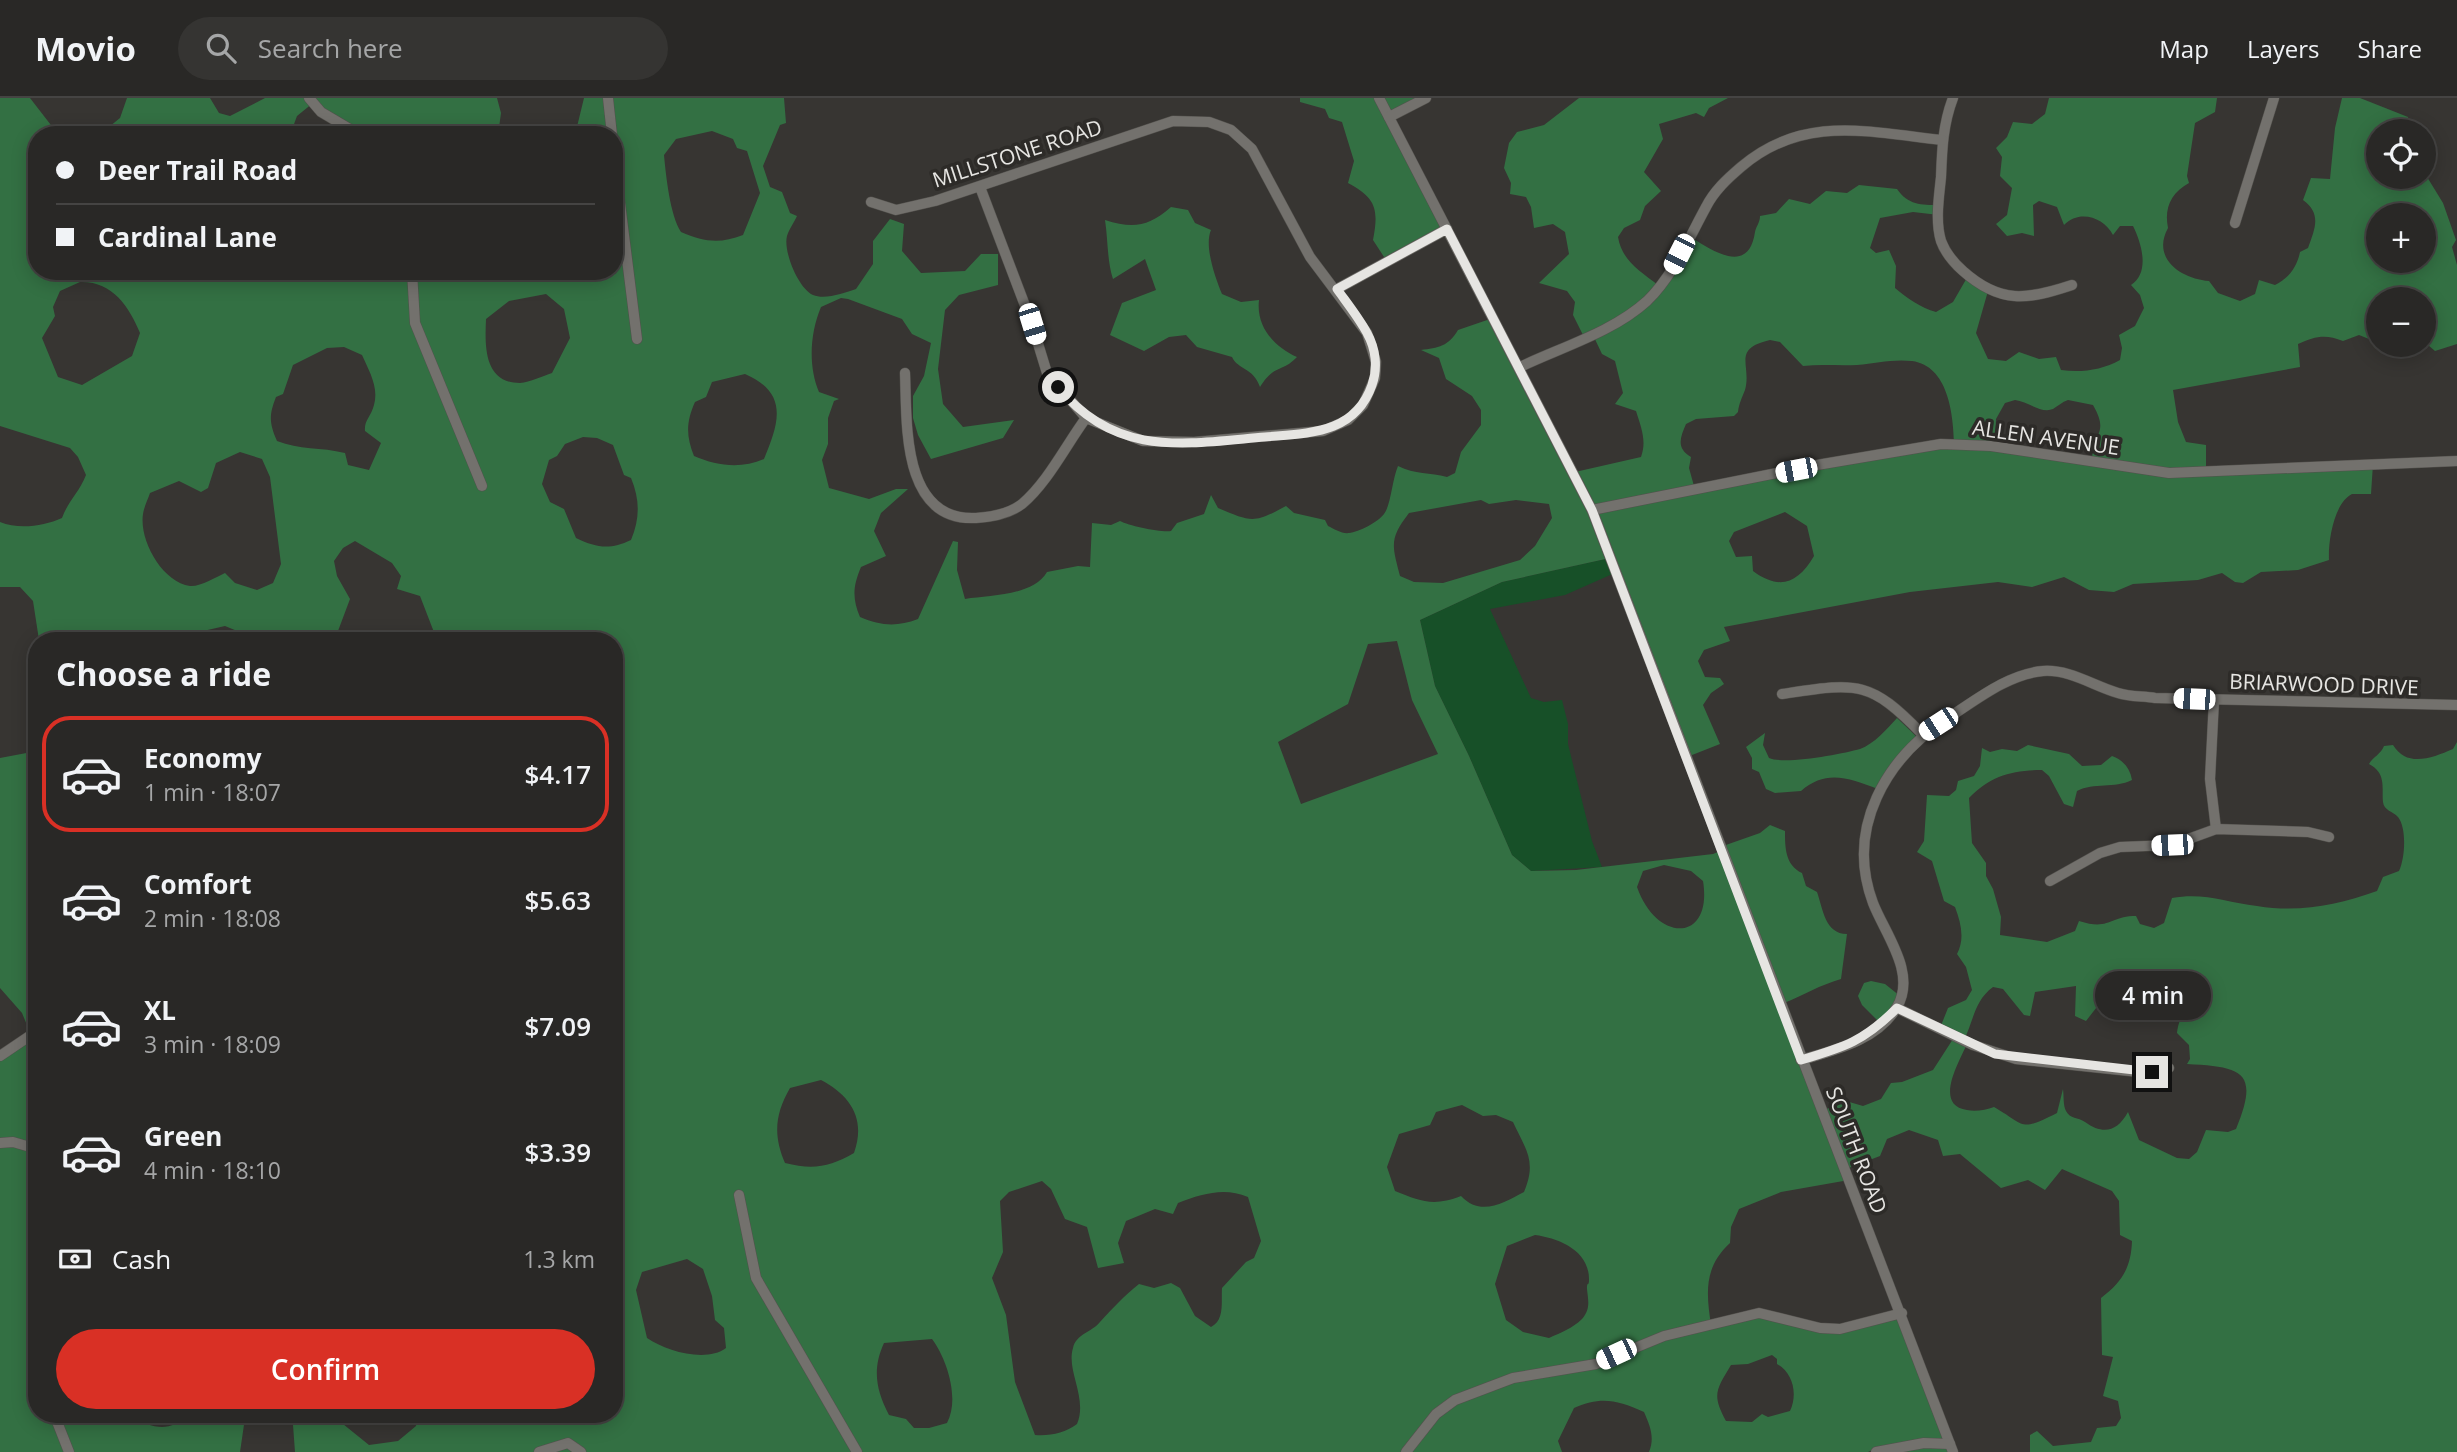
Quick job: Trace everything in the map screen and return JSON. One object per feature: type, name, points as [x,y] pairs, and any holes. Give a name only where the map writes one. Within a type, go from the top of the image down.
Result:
[{"type":"street","points":[[309,98],[321,111],[345,126]]},
{"type":"street","points":[[608,98],[611,126]]},
{"type":"street","name":"SOUTH ROAD","points":[[1379,98],[1592,510],[1952,1448]]},
{"type":"street","points":[[1389,117],[1426,98]]},
{"type":"street","points":[[1953,98],[1942,140],[1941,243],[1959,267],[1990,291],[2011,296],[2045,294],[2071,285]]},
{"type":"street","points":[[2235,223],[2274,98]]},
{"type":"street","name":"MILLSTONE ROAD","points":[[871,202],[896,210],[980,187],[1173,121],[1217,124],[1231,131],[1252,149],[1310,257],[1337,289],[1367,333],[1376,362],[1371,389],[1358,412],[1348,420],[1308,433],[1160,443],[1124,436],[1086,418]]},
{"type":"street","points":[[1520,367],[1615,323],[1645,302],[1668,276],[1715,193],[1732,174],[1769,146],[1806,132],[1824,130],[1942,140]]},
{"type":"street","points":[[905,373],[910,463],[917,481],[937,505],[967,519],[1007,513],[1021,505],[1034,492],[1086,418],[1047,373],[1032,324],[980,187]]},
{"type":"street","points":[[623,227],[637,338]]},
{"type":"street","points":[[1337,289],[1447,229]]},
{"type":"street","points":[[413,280],[415,323],[481,486]]},
{"type":"street","name":"ALLEN AVENUE","points":[[1592,510],[1818,465],[1941,444],[1991,446],[2169,473],[2457,461]]},
{"type":"street","name":"BRIARWOOD DRIVE","points":[[1897,1008],[1903,979],[1899,957],[1872,901],[1863,855],[1870,811],[1893,767],[1922,734],[1998,686],[2025,674],[2045,670],[2068,674],[2119,694],[2457,705]]},
{"type":"street","points":[[1782,694],[1834,688],[1862,689],[1892,703],[1922,734]]},
{"type":"street","points":[[2214,699],[2210,779],[2216,829]]},
{"type":"street","points":[[2050,881],[2100,853],[2120,847],[2172,845],[2216,829],[2308,832],[2329,837]]},
{"type":"street","points":[[1801,1060],[1857,1041],[1875,1031],[1897,1008],[1973,1045],[2016,1059],[2139,1072],[2169,1068]]},
{"type":"street","points":[[0,1056],[28,1037]]},
{"type":"street","points":[[0,1143],[13,1142],[28,1146]]},
{"type":"street","points":[[739,1195],[756,1278],[857,1452]]},
{"type":"street","points":[[1406,1452],[1436,1415],[1455,1400],[1513,1378],[1597,1364],[1664,1336],[1759,1313],[1820,1328],[1840,1329],[1902,1313]]},
{"type":"street","points":[[58,1423],[69,1452]]},
{"type":"street","points":[[539,1452],[568,1443],[581,1452]]},
{"type":"street","points":[[1876,1452],[1924,1443],[1952,1448]]},
{"type":"green space","points":[[0,98],[30,98],[52,126],[28,126],[28,280],[623,280],[623,126],[577,126],[584,98],[784,98],[786,123],[780,125],[763,166],[770,187],[782,192],[790,213],[797,216],[787,236],[787,251],[797,277],[807,291],[823,297],[856,289],[873,264],[873,241],[890,219],[904,224],[902,251],[921,273],[965,271],[981,254],[998,254],[998,285],[959,295],[945,310],[938,369],[943,404],[963,427],[1014,420],[1003,438],[931,459],[918,435],[913,418],[913,396],[924,376],[931,343],[912,334],[902,319],[848,299],[841,298],[821,307],[817,317],[812,350],[815,382],[819,392],[839,399],[834,401],[828,418],[828,444],[822,460],[829,488],[869,499],[896,489],[908,489],[881,513],[874,531],[886,556],[861,567],[855,586],[860,617],[889,624],[918,619],[953,541],[958,542],[957,570],[965,599],[1021,590],[1032,586],[1047,572],[1078,566],[1090,567],[1092,523],[1111,525],[1120,521],[1146,529],[1171,531],[1177,523],[1204,514],[1211,495],[1218,508],[1246,518],[1266,516],[1286,506],[1294,513],[1325,520],[1328,526],[1344,533],[1368,526],[1386,510],[1398,466],[1410,471],[1447,477],[1455,473],[1461,452],[1481,425],[1481,410],[1472,396],[1446,379],[1439,358],[1421,350],[1442,345],[1451,340],[1458,330],[1493,318],[1575,472],[1641,457],[1643,440],[1636,411],[1615,404],[1623,393],[1615,361],[1602,354],[1592,333],[1583,335],[1573,315],[1575,302],[1567,291],[1539,283],[1569,254],[1565,232],[1553,224],[1534,228],[1531,207],[1526,197],[1510,194],[1511,183],[1504,168],[1509,143],[1517,132],[1544,125],[1579,98],[1728,98],[1709,108],[1704,117],[1696,113],[1659,124],[1663,139],[1644,172],[1661,191],[1645,206],[1640,220],[1624,228],[1618,237],[1628,259],[1658,285],[1691,237],[1720,254],[1738,256],[1746,253],[1752,245],[1760,216],[1776,213],[1789,199],[1810,204],[1826,191],[1847,193],[1859,185],[1897,189],[1915,203],[1939,205],[1939,215],[1913,212],[1880,218],[1870,248],[1876,253],[1889,250],[1896,266],[1895,288],[1914,302],[1936,312],[1953,302],[1968,276],[1988,291],[1976,333],[1988,359],[2006,361],[2019,352],[2039,359],[2056,357],[2061,370],[2076,371],[2099,368],[2120,360],[2122,348],[2119,335],[2135,326],[2144,308],[2140,295],[2131,285],[2141,273],[2143,258],[2139,241],[2133,226],[2120,226],[2113,235],[2104,224],[2091,217],[2077,217],[2064,225],[2057,207],[2039,201],[2033,205],[2034,236],[2022,233],[2007,236],[1996,224],[2007,215],[2012,188],[2000,176],[2002,157],[1996,148],[2007,137],[2013,122],[2032,124],[2045,114],[2049,98],[2217,98],[2215,112],[2195,123],[2187,176],[2189,183],[2173,196],[2170,202],[2163,249],[2166,258],[2180,272],[2209,281],[2218,293],[2240,301],[2255,294],[2259,280],[2275,285],[2284,279],[2297,262],[2300,252],[2308,248],[2315,228],[2315,216],[2303,200],[2311,178],[2330,179],[2335,128],[2342,98],[2360,98],[2408,117],[2366,119],[2366,189],[2434,189],[2443,203],[2456,240],[2452,247],[2457,265],[2457,344],[2436,351],[2436,287],[2366,287],[2366,338],[2359,335],[2343,341],[2331,337],[2315,338],[2298,344],[2300,367],[2173,390],[2178,422],[2186,442],[2206,445],[2206,471],[2373,464],[2371,494],[2352,494],[2341,505],[2331,533],[2329,560],[2298,570],[2261,572],[2243,583],[2235,582],[2222,573],[2198,580],[2133,584],[2114,592],[2089,590],[2064,577],[2032,587],[1998,582],[1910,592],[1724,627],[1730,641],[1704,650],[1698,661],[1705,677],[1720,678],[1724,684],[1711,693],[1703,705],[1720,744],[1687,757],[1610,558],[1502,582],[1420,620],[1435,686],[1512,855],[1531,871],[1576,870],[1713,854],[1723,846],[1760,833],[1770,825],[1785,831],[1786,849],[1792,865],[1802,873],[1806,886],[1817,892],[1829,925],[1840,933],[1847,934],[1841,979],[1784,1003],[1824,1110],[1846,1101],[1863,1106],[1881,1099],[1891,1083],[1902,1082],[1933,1070],[1953,1039],[1940,1028],[1948,1008],[1966,1000],[1972,990],[1966,967],[1957,954],[1961,943],[1960,925],[1955,907],[1944,901],[1932,861],[1917,852],[1924,841],[1927,795],[1949,796],[1956,790],[1958,781],[1974,776],[1980,766],[1982,748],[1990,752],[2002,749],[2017,751],[2028,745],[2069,754],[2082,766],[2101,765],[2112,756],[2130,772],[2132,780],[2125,783],[2077,791],[2073,807],[2064,804],[2049,776],[2042,770],[2021,771],[1993,779],[1969,798],[1972,843],[1986,863],[1986,876],[1993,889],[2001,917],[2000,935],[2047,942],[2075,931],[2079,921],[2104,924],[2136,916],[2140,924],[2154,928],[2164,923],[2172,898],[2183,896],[2288,909],[2333,904],[2377,891],[2383,877],[2399,871],[2404,852],[2404,836],[2398,817],[2384,805],[2381,776],[2369,764],[2384,746],[2393,745],[2405,757],[2420,759],[2453,749],[2457,742],[2457,1452],[2030,1452],[2030,1435],[2037,1431],[2053,1446],[2091,1442],[2097,1428],[2116,1426],[2121,1418],[2118,1401],[2103,1396],[2113,1357],[2102,1355],[2101,1298],[2120,1280],[2130,1259],[2132,1241],[2120,1235],[2119,1201],[2112,1191],[2062,1169],[2045,1190],[2028,1180],[2001,1188],[1960,1154],[1943,1156],[1938,1140],[1909,1130],[1887,1139],[1880,1156],[1846,1169],[1849,1180],[1781,1192],[1739,1209],[1731,1227],[1730,1243],[1715,1261],[1711,1271],[1709,1313],[1711,1325],[1738,1319],[1770,1317],[1820,1332],[1901,1312],[1952,1452],[1882,1452],[1881,1446],[1868,1452],[1649,1452],[1652,1436],[1644,1412],[1617,1402],[1601,1401],[1574,1408],[1558,1441],[1562,1452],[295,1452],[294,1423],[343,1423],[369,1445],[398,1441],[416,1423],[623,1423],[623,632],[434,632],[420,596],[397,589],[401,576],[392,563],[355,541],[343,548],[334,561],[337,576],[350,599],[338,632],[240,632],[225,626],[199,632],[38,632],[33,601],[20,587],[0,587],[0,522],[31,526],[62,518],[86,475],[78,457],[70,448],[0,426]],"holes":[[[712,131],[733,139],[737,148],[747,151],[760,193],[743,235],[712,241],[681,232],[671,206],[664,155],[676,139]],[[80,282],[91,283],[118,297],[140,333],[132,356],[82,385],[58,377],[42,338],[55,316],[53,307],[60,291]],[[546,294],[564,309],[570,338],[552,373],[520,383],[499,377],[493,369],[487,350],[486,319],[509,301]],[[1770,340],[1780,342],[1803,366],[1857,365],[1898,360],[1924,365],[1934,372],[1946,392],[1954,441],[1694,486],[1689,468],[1691,457],[1681,446],[1686,424],[1696,419],[1734,416],[1738,412],[1745,390],[1747,353],[1758,344]],[[344,347],[362,355],[373,379],[375,392],[374,405],[365,431],[381,443],[369,470],[348,465],[345,453],[277,441],[272,429],[272,409],[276,397],[283,394],[293,365],[327,348]],[[745,374],[769,390],[777,410],[774,433],[764,459],[729,465],[694,456],[689,423],[695,402],[706,397],[712,382]],[[2015,400],[2044,410],[2053,409],[2068,400],[2093,405],[2100,427],[2092,460],[1995,443],[1996,419],[2005,403]],[[583,437],[597,438],[613,445],[624,475],[631,478],[636,494],[638,509],[631,540],[604,547],[576,538],[564,509],[550,502],[542,484],[549,460],[557,456],[565,444]],[[240,452],[262,459],[270,477],[281,564],[273,583],[257,590],[235,583],[225,573],[190,586],[170,577],[154,558],[143,524],[150,493],[179,481],[201,492],[208,488],[216,463]],[[1481,500],[1489,504],[1516,500],[1549,504],[1552,518],[1535,546],[1520,560],[1443,583],[1414,582],[1400,576],[1394,549],[1395,536],[1409,513]],[[1785,512],[1807,526],[1814,556],[1795,578],[1772,581],[1753,571],[1752,556],[1736,557],[1729,541],[1734,532]],[[1397,641],[1412,700],[1438,754],[1301,804],[1278,742],[1348,704],[1368,644]],[[1664,865],[1691,871],[1703,881],[1704,901],[1700,916],[1692,925],[1681,928],[1669,926],[1657,919],[1646,906],[1637,887],[1643,871]],[[2170,983],[2181,989],[2184,1008],[2177,1033],[2189,1045],[2190,1059],[2187,1064],[2221,1067],[2233,1071],[2241,1076],[2246,1084],[2243,1110],[2236,1129],[2228,1132],[2206,1130],[2197,1152],[2189,1159],[2177,1158],[2139,1140],[2128,1112],[2119,1124],[2104,1130],[2070,1115],[2064,1106],[2063,1089],[2057,1113],[2029,1124],[2018,1122],[1994,1107],[1970,1111],[1957,1107],[1952,1100],[1951,1083],[1966,1046],[1964,1040],[1978,1005],[1993,987],[2003,989],[2024,1015],[2030,1016],[2035,992],[2076,986],[2075,1016],[2086,1021],[2100,1003],[2112,1000],[2131,1005],[2138,988]],[[821,1080],[840,1093],[853,1110],[858,1130],[854,1153],[821,1166],[785,1163],[777,1134],[781,1107],[790,1088]],[[1462,1105],[1483,1116],[1496,1115],[1513,1122],[1526,1148],[1530,1164],[1524,1192],[1500,1204],[1484,1207],[1476,1206],[1461,1196],[1434,1202],[1412,1198],[1395,1191],[1387,1167],[1399,1134],[1430,1125],[1436,1112]],[[1042,1181],[1051,1189],[1065,1219],[1087,1227],[1098,1268],[1124,1263],[1118,1243],[1126,1221],[1155,1209],[1173,1214],[1178,1203],[1213,1193],[1230,1192],[1248,1197],[1261,1241],[1254,1258],[1246,1262],[1222,1288],[1220,1315],[1211,1327],[1195,1316],[1180,1288],[1171,1283],[1154,1288],[1139,1284],[1075,1343],[1072,1366],[1080,1404],[1077,1424],[1068,1430],[1035,1435],[1015,1382],[1006,1315],[992,1278],[1003,1252],[1000,1201],[1009,1192]],[[1535,1235],[1553,1239],[1571,1247],[1584,1260],[1589,1279],[1588,1308],[1578,1322],[1549,1338],[1523,1332],[1506,1320],[1495,1284],[1507,1246]],[[687,1259],[703,1269],[712,1296],[715,1320],[724,1328],[726,1348],[708,1355],[686,1354],[647,1338],[636,1290],[642,1272]],[[932,1339],[947,1368],[952,1391],[951,1413],[947,1423],[929,1428],[914,1428],[906,1419],[889,1415],[877,1379],[878,1362],[884,1343]],[[1772,1355],[1777,1359],[1777,1364],[1790,1378],[1794,1391],[1790,1411],[1768,1417],[1762,1414],[1752,1422],[1726,1421],[1717,1398],[1722,1380],[1731,1365],[1748,1364]]]},
{"type":"green space","points":[[127,98],[210,98],[219,113],[230,116],[265,98],[497,98],[501,113],[499,126],[349,126],[313,103],[297,116],[293,126],[110,126],[120,118]]},
{"type":"green space","points":[[1300,98],[1424,98],[1390,116],[1446,225],[1386,260],[1373,240],[1376,220],[1370,199],[1348,183],[1354,161],[1342,122],[1329,118],[1325,109],[1300,102]]},
{"type":"green space","points":[[1171,207],[1188,210],[1195,223],[1211,230],[1210,253],[1222,294],[1241,302],[1259,300],[1263,327],[1274,341],[1297,357],[1270,375],[1260,387],[1254,376],[1232,357],[1197,347],[1186,335],[1169,337],[1144,351],[1110,335],[1122,303],[1156,290],[1145,259],[1113,279],[1105,220],[1124,225],[1140,224],[1155,219]]},
{"type":"green space","points":[[1610,558],[1617,572],[1565,595],[1490,609],[1531,698],[1544,702],[1562,700],[1568,724],[1568,744],[1592,841],[1602,867],[1531,871],[1512,855],[1435,686],[1420,620],[1502,582]]},
{"type":"green space","points":[[1897,718],[1918,738],[1878,789],[1847,779],[1829,778],[1810,784],[1801,791],[1775,793],[1766,789],[1759,772],[1752,769],[1752,758],[1746,747],[1765,733],[1763,745],[1769,758],[1800,760],[1840,754],[1870,744]]},
{"type":"green space","points":[[28,753],[28,1028],[22,1013],[0,988],[0,758]]},
{"type":"green space","points":[[1871,981],[1885,984],[1900,996],[1880,1023],[1862,1005],[1858,996],[1864,983]]},
{"type":"green space","points":[[28,1031],[28,1423],[144,1423],[161,1427],[177,1423],[244,1423],[240,1452],[0,1452],[0,1054]]},
{"type":"route","points":[[1058,387],[1086,418],[1124,436],[1160,443],[1308,433],[1334,427],[1348,420],[1363,405],[1375,378],[1376,362],[1367,333],[1337,289],[1447,229],[1592,510],[1801,1060],[1857,1041],[1875,1031],[1897,1008],[1995,1054],[2016,1059],[2152,1072]]}]
